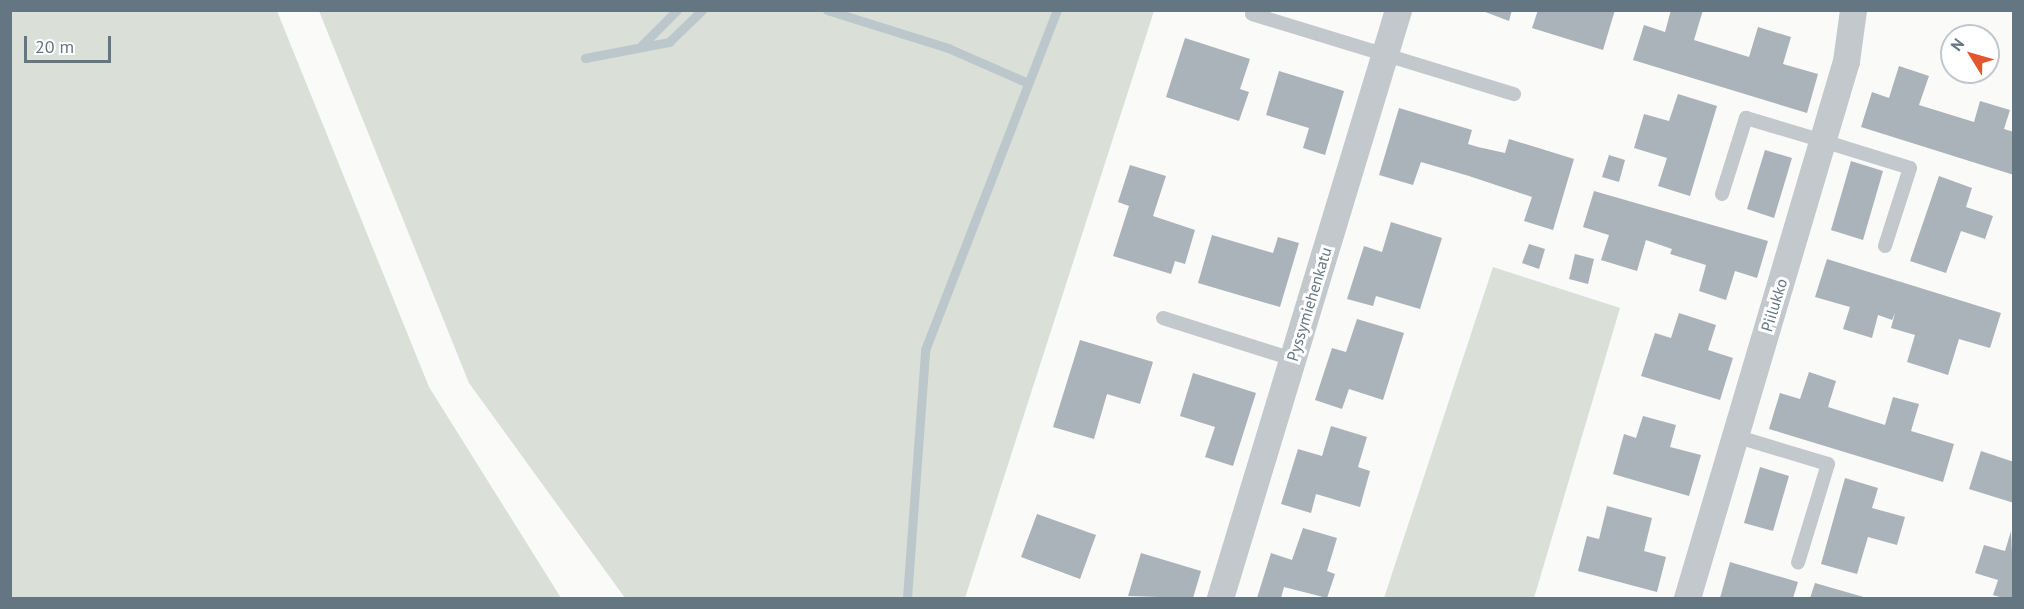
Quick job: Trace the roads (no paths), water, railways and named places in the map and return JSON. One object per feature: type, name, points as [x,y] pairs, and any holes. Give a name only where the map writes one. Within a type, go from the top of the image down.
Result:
[{"type":"street","name":"Pyssymiehenkatu","points":[[1220,598],[1398,10]]},
{"type":"street","name":"Piilukko","points":[[1687,598],[1846,61],[1853,10]]},
{"type":"lane","points":[[1252,14],[1514,94]]},
{"type":"lane","points":[[1722,194],[1746,118],[1910,168],[1885,246]]},
{"type":"lane","points":[[1163,318],[1292,359]]},
{"type":"lane","points":[[1735,436],[1828,464],[1798,562]]},
{"type":"waterway","points":[[642,45],[677,10]]},
{"type":"waterway","points":[[585,58],[669,42],[702,10]]},
{"type":"waterway","points":[[827,10],[948,48],[1028,83]]},
{"type":"waterway","points":[[907,598],[925,350],[1057,10]]}]
